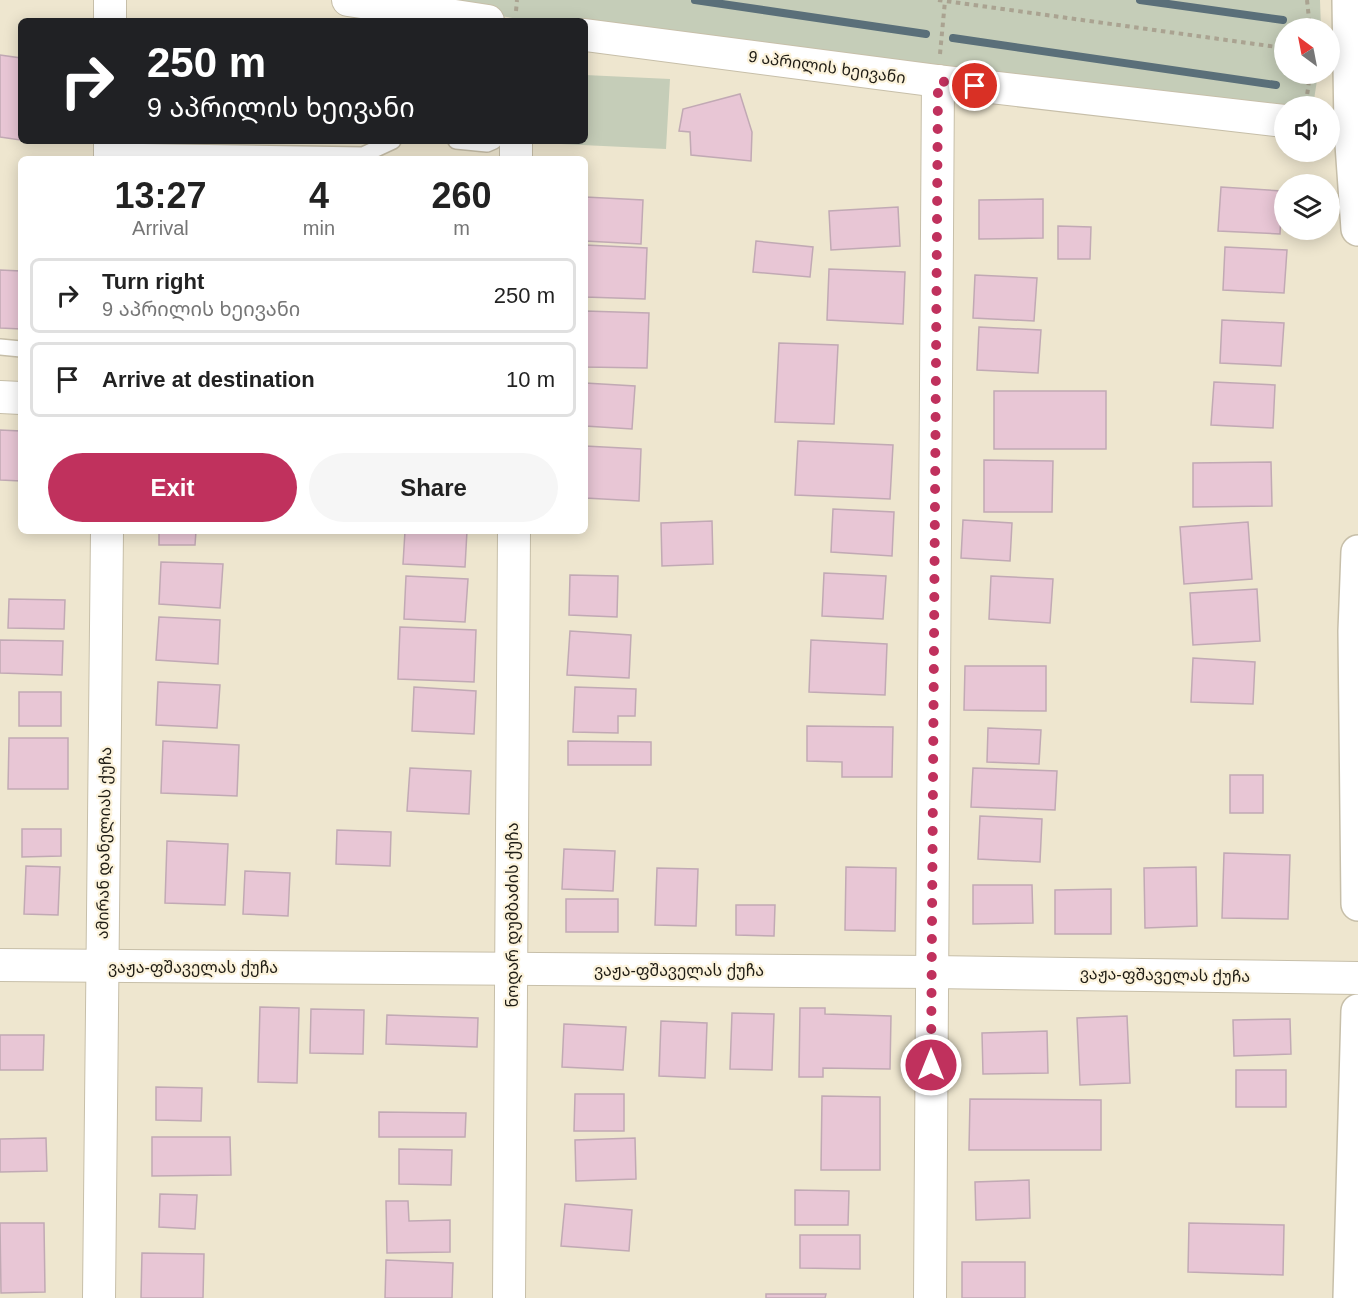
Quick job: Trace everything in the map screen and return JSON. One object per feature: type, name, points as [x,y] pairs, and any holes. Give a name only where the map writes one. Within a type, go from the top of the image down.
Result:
[{"type":"street","points":[[110,0],[110,18]]},
{"type":"street","points":[[348,0],[468,18]]},
{"type":"street","points":[[1349,0],[1346,130],[1358,230]]},
{"type":"street","name":"9 აპრილის ხეივანი","points":[[588,35],[938,81],[1274,120]]},
{"type":"street","points":[[930,1298],[938,81]]},
{"type":"street","points":[[0,397],[18,398]]},
{"type":"street","name":"ამირან დანელიას ქუჩა","points":[[99,1298],[107,534]]},
{"type":"street","name":"ნოდარ დუმბაძის ქუჩა","points":[[509,1298],[514,534]]},
{"type":"street","points":[[1358,552],[1355,631],[1358,904]]},
{"type":"street","name":"ვაჟა-ფშაველას ქუჩა","points":[[0,965],[932,972],[1358,978]]},
{"type":"street","points":[[1350,1298],[1358,1011]]},
{"type":"lane","points":[[110,150],[363,155],[387,144]]},
{"type":"lane","points":[[0,347],[18,349]]},
{"type":"path","points":[[938,0],[1274,47]]},
{"type":"path","points":[[938,81],[945,0]]},
{"type":"path","points":[[1307,0],[1309,18]]},
{"type":"green space","points":[[402,0],[1320,0],[1321,18],[1274,18],[1274,84],[1316,84],[1315,96],[1274,96],[1274,115],[588,21],[588,18],[513,18]]},
{"type":"green space","points":[[588,75],[670,79],[666,149],[561,144],[588,144]]},
{"type":"building","points":[[0,55],[18,58],[18,140],[0,137]]},
{"type":"building","points":[[740,94],[752,132],[751,161],[691,155],[690,132],[679,131],[683,109]]},
{"type":"building","points":[[1221,187],[1274,190],[1274,234],[1218,231]]},
{"type":"building","points":[[588,197],[643,200],[641,244],[588,241]]},
{"type":"building","points":[[1043,199],[1043,238],[979,239],[979,200]]},
{"type":"building","points":[[898,207],[900,246],[831,250],[829,211]]},
{"type":"building","points":[[1058,226],[1091,227],[1090,259],[1058,259]]},
{"type":"building","points":[[756,241],[813,247],[810,277],[753,272]]},
{"type":"building","points":[[588,245],[647,248],[645,299],[588,297]]},
{"type":"building","points":[[1225,247],[1287,250],[1284,293],[1223,290]]},
{"type":"building","points":[[829,269],[905,272],[903,324],[827,320]]},
{"type":"building","points":[[0,270],[18,271],[18,329],[0,328]]},
{"type":"building","points":[[975,275],[1037,278],[1034,321],[973,318]]},
{"type":"building","points":[[588,311],[649,313],[647,368],[588,367]]},
{"type":"building","points":[[1222,320],[1284,323],[1281,366],[1220,363]]},
{"type":"building","points":[[979,327],[1041,330],[1038,373],[977,370]]},
{"type":"building","points":[[779,343],[838,345],[834,424],[775,422]]},
{"type":"building","points":[[1214,382],[1275,385],[1273,428],[1211,425]]},
{"type":"building","points":[[588,383],[635,386],[632,429],[588,426]]},
{"type":"building","points":[[994,391],[1106,391],[1106,449],[994,449]]},
{"type":"building","points":[[0,430],[18,431],[18,481],[0,480]]},
{"type":"building","points":[[798,441],[893,445],[890,499],[795,495]]},
{"type":"building","points":[[588,446],[641,449],[639,501],[588,498]]},
{"type":"building","points":[[984,460],[1053,461],[1052,512],[984,512]]},
{"type":"building","points":[[1271,462],[1272,506],[1193,507],[1193,463]]},
{"type":"building","points":[[833,509],[894,512],[892,556],[831,552]]},
{"type":"building","points":[[963,520],[1012,523],[1010,561],[961,558]]},
{"type":"building","points":[[712,521],[713,564],[662,566],[661,523]]},
{"type":"building","points":[[1248,522],[1252,579],[1184,584],[1180,527]]},
{"type":"building","points":[[159,534],[196,534],[195,545],[159,545]]},
{"type":"building","points":[[405,534],[467,534],[465,567],[403,564]]},
{"type":"building","points":[[161,562],[223,564],[220,608],[159,604]]},
{"type":"building","points":[[824,573],[886,576],[883,619],[822,616]]},
{"type":"building","points":[[570,575],[618,576],[617,617],[569,615]]},
{"type":"building","points":[[406,576],[468,579],[465,622],[404,619]]},
{"type":"building","points":[[991,576],[1053,579],[1050,623],[989,619]]},
{"type":"building","points":[[1257,589],[1260,641],[1193,645],[1190,593]]},
{"type":"building","points":[[9,599],[65,600],[64,629],[8,628]]},
{"type":"building","points":[[159,617],[220,620],[218,664],[156,660]]},
{"type":"building","points":[[400,627],[476,630],[474,682],[398,679]]},
{"type":"building","points":[[570,631],[631,635],[629,678],[567,675]]},
{"type":"building","points":[[0,640],[63,641],[62,675],[0,673]]},
{"type":"building","points":[[811,640],[887,644],[885,695],[809,692]]},
{"type":"building","points":[[1193,658],[1255,662],[1253,704],[1191,702]]},
{"type":"building","points":[[965,666],[1046,666],[1046,711],[964,710]]},
{"type":"building","points":[[158,682],[220,685],[217,728],[156,725]]},
{"type":"building","points":[[414,687],[476,691],[474,734],[412,731]]},
{"type":"building","points":[[575,687],[636,689],[635,716],[618,716],[618,733],[573,732]]},
{"type":"building","points":[[19,692],[61,692],[61,726],[19,726]]},
{"type":"building","points":[[807,726],[893,727],[892,777],[842,777],[842,762],[807,761]]},
{"type":"building","points":[[988,728],[1041,730],[1039,764],[987,762]]},
{"type":"building","points":[[9,738],[68,738],[68,789],[8,789]]},
{"type":"building","points":[[163,741],[239,745],[237,796],[161,793]]},
{"type":"building","points":[[568,741],[651,742],[651,765],[568,765]]},
{"type":"building","points":[[410,768],[471,771],[469,814],[407,811]]},
{"type":"building","points":[[973,768],[1057,771],[1055,810],[971,807]]},
{"type":"building","points":[[1230,775],[1263,775],[1263,813],[1230,813]]},
{"type":"building","points":[[980,816],[1042,819],[1040,862],[978,859]]},
{"type":"building","points":[[22,829],[61,829],[61,856],[22,857]]},
{"type":"building","points":[[337,830],[391,832],[390,866],[336,864]]},
{"type":"building","points":[[167,841],[228,844],[225,905],[165,903]]},
{"type":"building","points":[[564,849],[615,851],[613,891],[562,889]]},
{"type":"building","points":[[1224,853],[1290,855],[1288,919],[1222,918]]},
{"type":"building","points":[[26,866],[60,867],[58,915],[24,914]]},
{"type":"building","points":[[846,867],[896,868],[895,931],[845,930]]},
{"type":"building","points":[[1196,867],[1197,926],[1145,928],[1144,868]]},
{"type":"building","points":[[657,868],[698,869],[696,926],[655,925]]},
{"type":"building","points":[[245,871],[290,873],[288,916],[243,914]]},
{"type":"building","points":[[973,885],[1032,885],[1033,923],[973,924]]},
{"type":"building","points":[[1111,889],[1111,934],[1055,934],[1055,890]]},
{"type":"building","points":[[566,899],[618,899],[618,932],[566,932]]},
{"type":"building","points":[[736,905],[775,905],[774,936],[736,935]]},
{"type":"building","points":[[260,1007],[299,1008],[297,1083],[258,1082]]},
{"type":"building","points":[[800,1008],[825,1008],[825,1014],[891,1016],[890,1069],[823,1068],[823,1077],[799,1077]]},
{"type":"building","points":[[311,1009],[364,1010],[363,1054],[310,1053]]},
{"type":"building","points":[[732,1013],[774,1014],[772,1070],[730,1069]]},
{"type":"building","points":[[387,1015],[478,1018],[477,1047],[386,1044]]},
{"type":"building","points":[[1127,1016],[1130,1083],[1080,1085],[1077,1018]]},
{"type":"building","points":[[1290,1019],[1291,1054],[1234,1056],[1233,1020]]},
{"type":"building","points":[[661,1021],[707,1023],[705,1078],[659,1076]]},
{"type":"building","points":[[564,1024],[626,1027],[623,1070],[562,1067]]},
{"type":"building","points":[[1047,1031],[1048,1073],[983,1074],[982,1033]]},
{"type":"building","points":[[0,1035],[44,1035],[43,1070],[0,1070]]},
{"type":"building","points":[[1236,1070],[1286,1070],[1286,1107],[1236,1107]]},
{"type":"building","points":[[156,1087],[202,1088],[201,1121],[156,1120]]},
{"type":"building","points":[[575,1094],[624,1094],[624,1131],[574,1131]]},
{"type":"building","points":[[822,1096],[880,1097],[880,1170],[821,1170]]},
{"type":"building","points":[[970,1099],[1101,1100],[1101,1150],[969,1150]]},
{"type":"building","points":[[379,1112],[466,1113],[465,1137],[379,1137]]},
{"type":"building","points":[[152,1137],[230,1137],[231,1175],[152,1176]]},
{"type":"building","points":[[46,1138],[47,1171],[0,1172],[0,1139]]},
{"type":"building","points":[[635,1138],[636,1179],[576,1181],[575,1140]]},
{"type":"building","points":[[399,1149],[452,1150],[451,1185],[399,1184]]},
{"type":"building","points":[[1029,1180],[1030,1218],[976,1220],[975,1182]]},
{"type":"building","points":[[795,1190],[849,1191],[848,1225],[795,1225]]},
{"type":"building","points":[[160,1194],[197,1195],[195,1229],[159,1227]]},
{"type":"building","points":[[386,1201],[408,1201],[409,1221],[450,1220],[450,1252],[387,1253]]},
{"type":"building","points":[[565,1204],[632,1210],[629,1251],[561,1246]]},
{"type":"building","points":[[0,1223],[44,1223],[45,1292],[1,1293]]},
{"type":"building","points":[[1189,1223],[1284,1225],[1283,1275],[1188,1272]]},
{"type":"building","points":[[800,1235],[860,1235],[860,1269],[800,1268]]},
{"type":"building","points":[[142,1253],[204,1254],[203,1298],[141,1298]]},
{"type":"building","points":[[386,1260],[453,1263],[452,1298],[385,1298]]},
{"type":"building","points":[[962,1262],[1025,1262],[1025,1298],[962,1298]]},
{"type":"building","points":[[766,1294],[826,1294],[825,1298],[766,1298]]},
{"type":"waterway","points":[[695,0],[926,34]]},
{"type":"waterway","points":[[1140,0],[1274,19]]},
{"type":"waterway","points":[[953,38],[1276,85]]},
{"type":"route","points":[[931,1065],[938,81],[975,86]]}]
